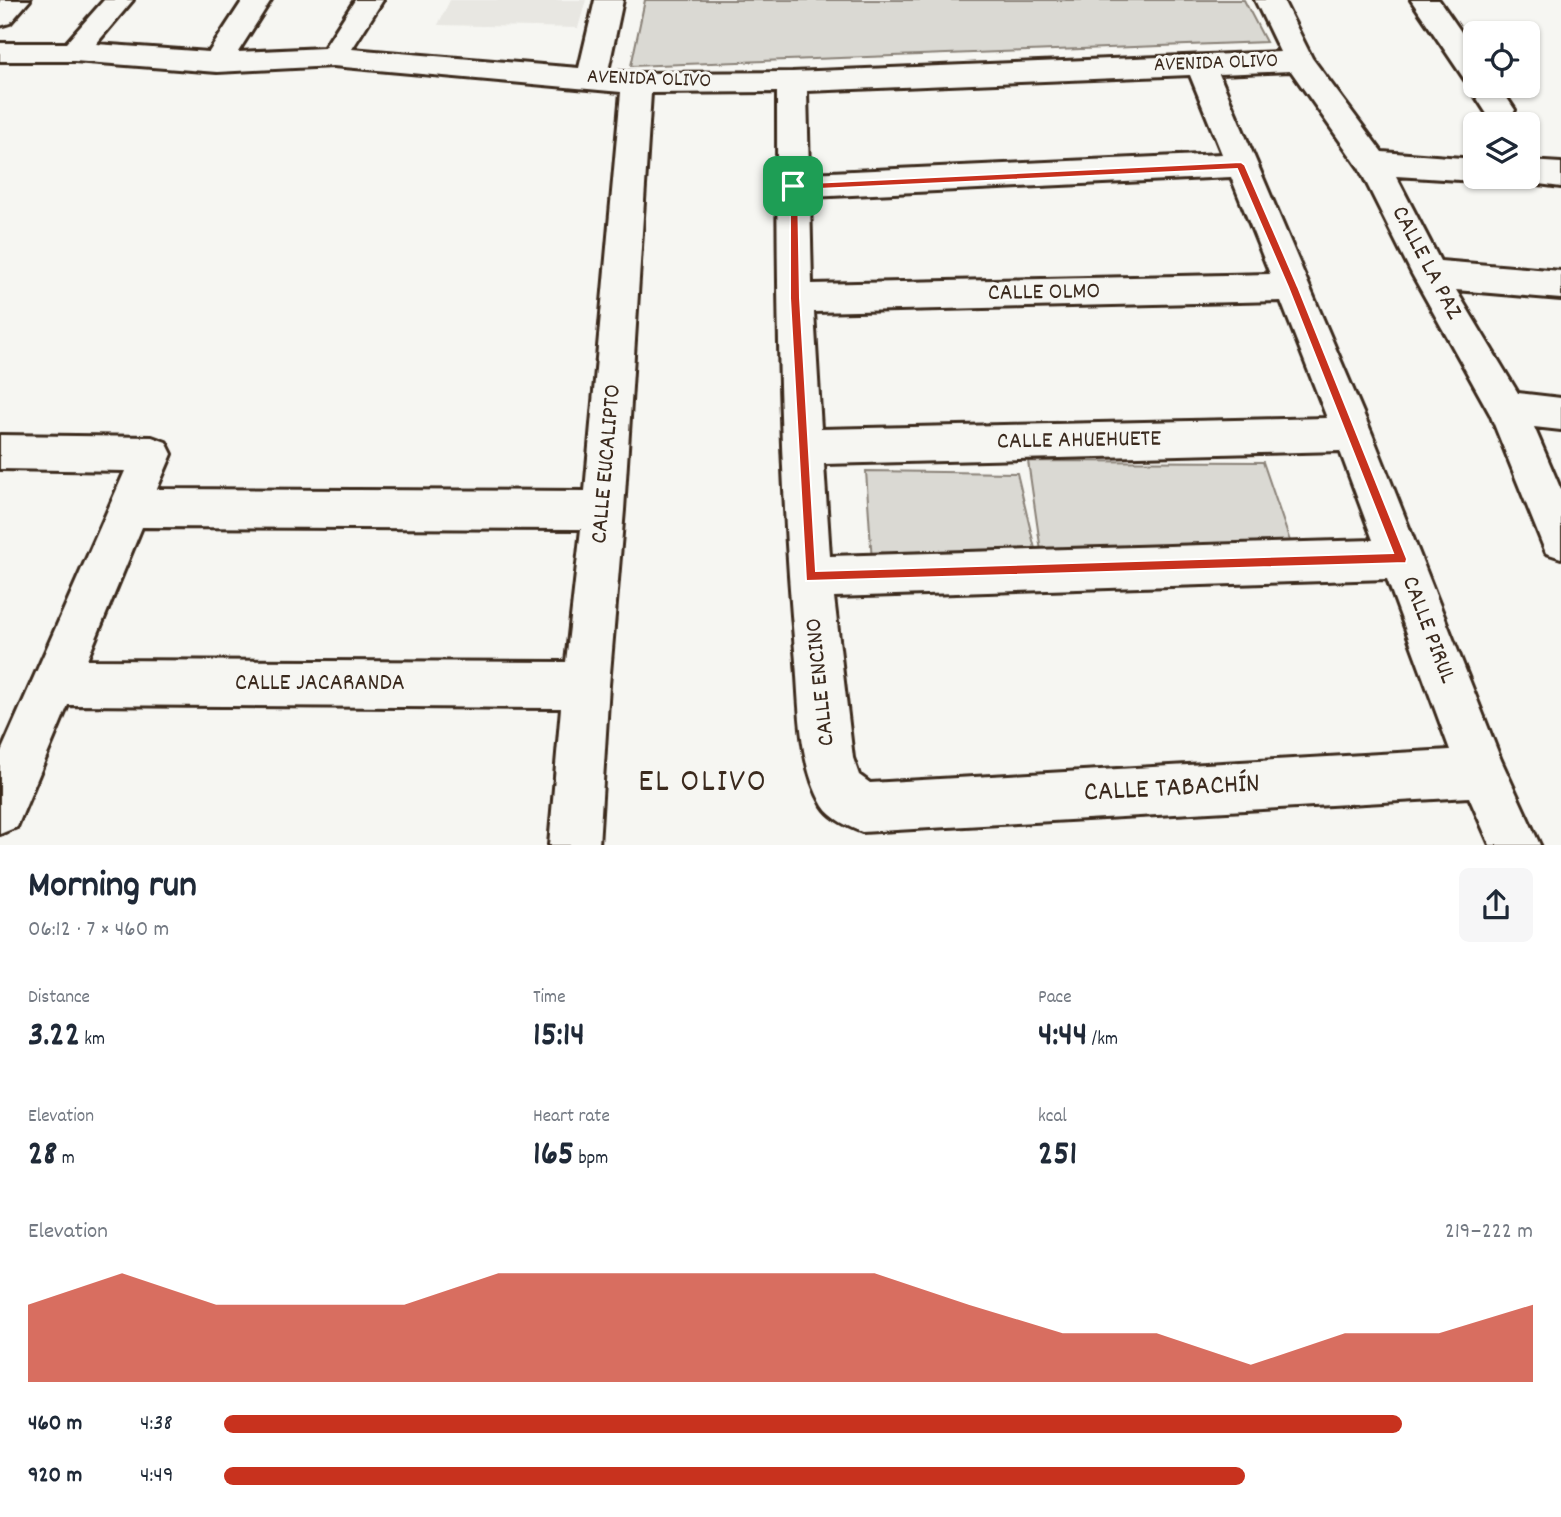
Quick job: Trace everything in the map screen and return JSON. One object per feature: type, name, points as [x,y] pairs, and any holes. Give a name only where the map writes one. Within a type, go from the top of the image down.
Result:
[{"type":"street","points":[[0,16],[16,0]]},
{"type":"street","points":[[74,52],[119,0]]},
{"type":"street","points":[[217,62],[257,0]]},
{"type":"street","points":[[333,57],[369,0]]},
{"type":"street","points":[[591,79],[609,0]]},
{"type":"street","name":"CALLE LA PAZ","points":[[1269,0],[1299,61],[1373,163],[1429,274],[1507,408],[1561,539]]},
{"type":"street","points":[[1425,0],[1463,55]]},
{"type":"street","name":"AVENIDA OLIVO","points":[[0,52],[74,52],[217,62],[333,57],[637,83],[792,82],[1299,61]]},
{"type":"street","name":"CALLE PIRUL","points":[[1201,65],[1353,435],[1482,772],[1515,845]]},
{"type":"street","name":"CALLE ENCINO","points":[[792,82],[795,298],[810,577],[829,758],[841,791],[862,808]]},
{"type":"street","name":"CALLE EUCALIPTO","points":[[574,845],[586,685],[604,510],[637,83]]},
{"type":"street","points":[[1373,163],[1463,169]]},
{"type":"street","points":[[793,186],[1241,165]]},
{"type":"street","points":[[1540,174],[1561,175]]},
{"type":"street","points":[[1429,274],[1561,285]]},
{"type":"street","name":"CALLE OLMO","points":[[795,298],[1293,287]]},
{"type":"street","points":[[1507,408],[1561,414]]},
{"type":"street","name":"CALLE AHUEHUETE","points":[[804,447],[1353,435]]},
{"type":"street","points":[[0,453],[152,454],[0,810]]},
{"type":"street","points":[[128,508],[604,510]]},
{"type":"street","points":[[810,577],[1401,559]]},
{"type":"street","name":"CALLE JACARANDA","points":[[54,682],[586,685]]},
{"type":"street","name":"CALLE TABACHÍN","points":[[862,808],[1482,772]]},
{"type":"shaded area","points":[[450,0],[586,0],[578,28],[438,25]]},
{"type":"shaded area","points":[[645,0],[1244,0],[1266,42],[631,66]]},
{"type":"shaded area","points":[[1028,461],[1263,462],[1292,547],[1041,551]]},
{"type":"shaded area","points":[[866,471],[1017,473],[1036,553],[872,562]]},
{"type":"district","name":"EL OLIVO","points":[[703,783]]},
{"type":"route","points":[[1241,165],[1293,287],[1401,559],[810,577],[795,298],[793,186],[1241,165]]}]
